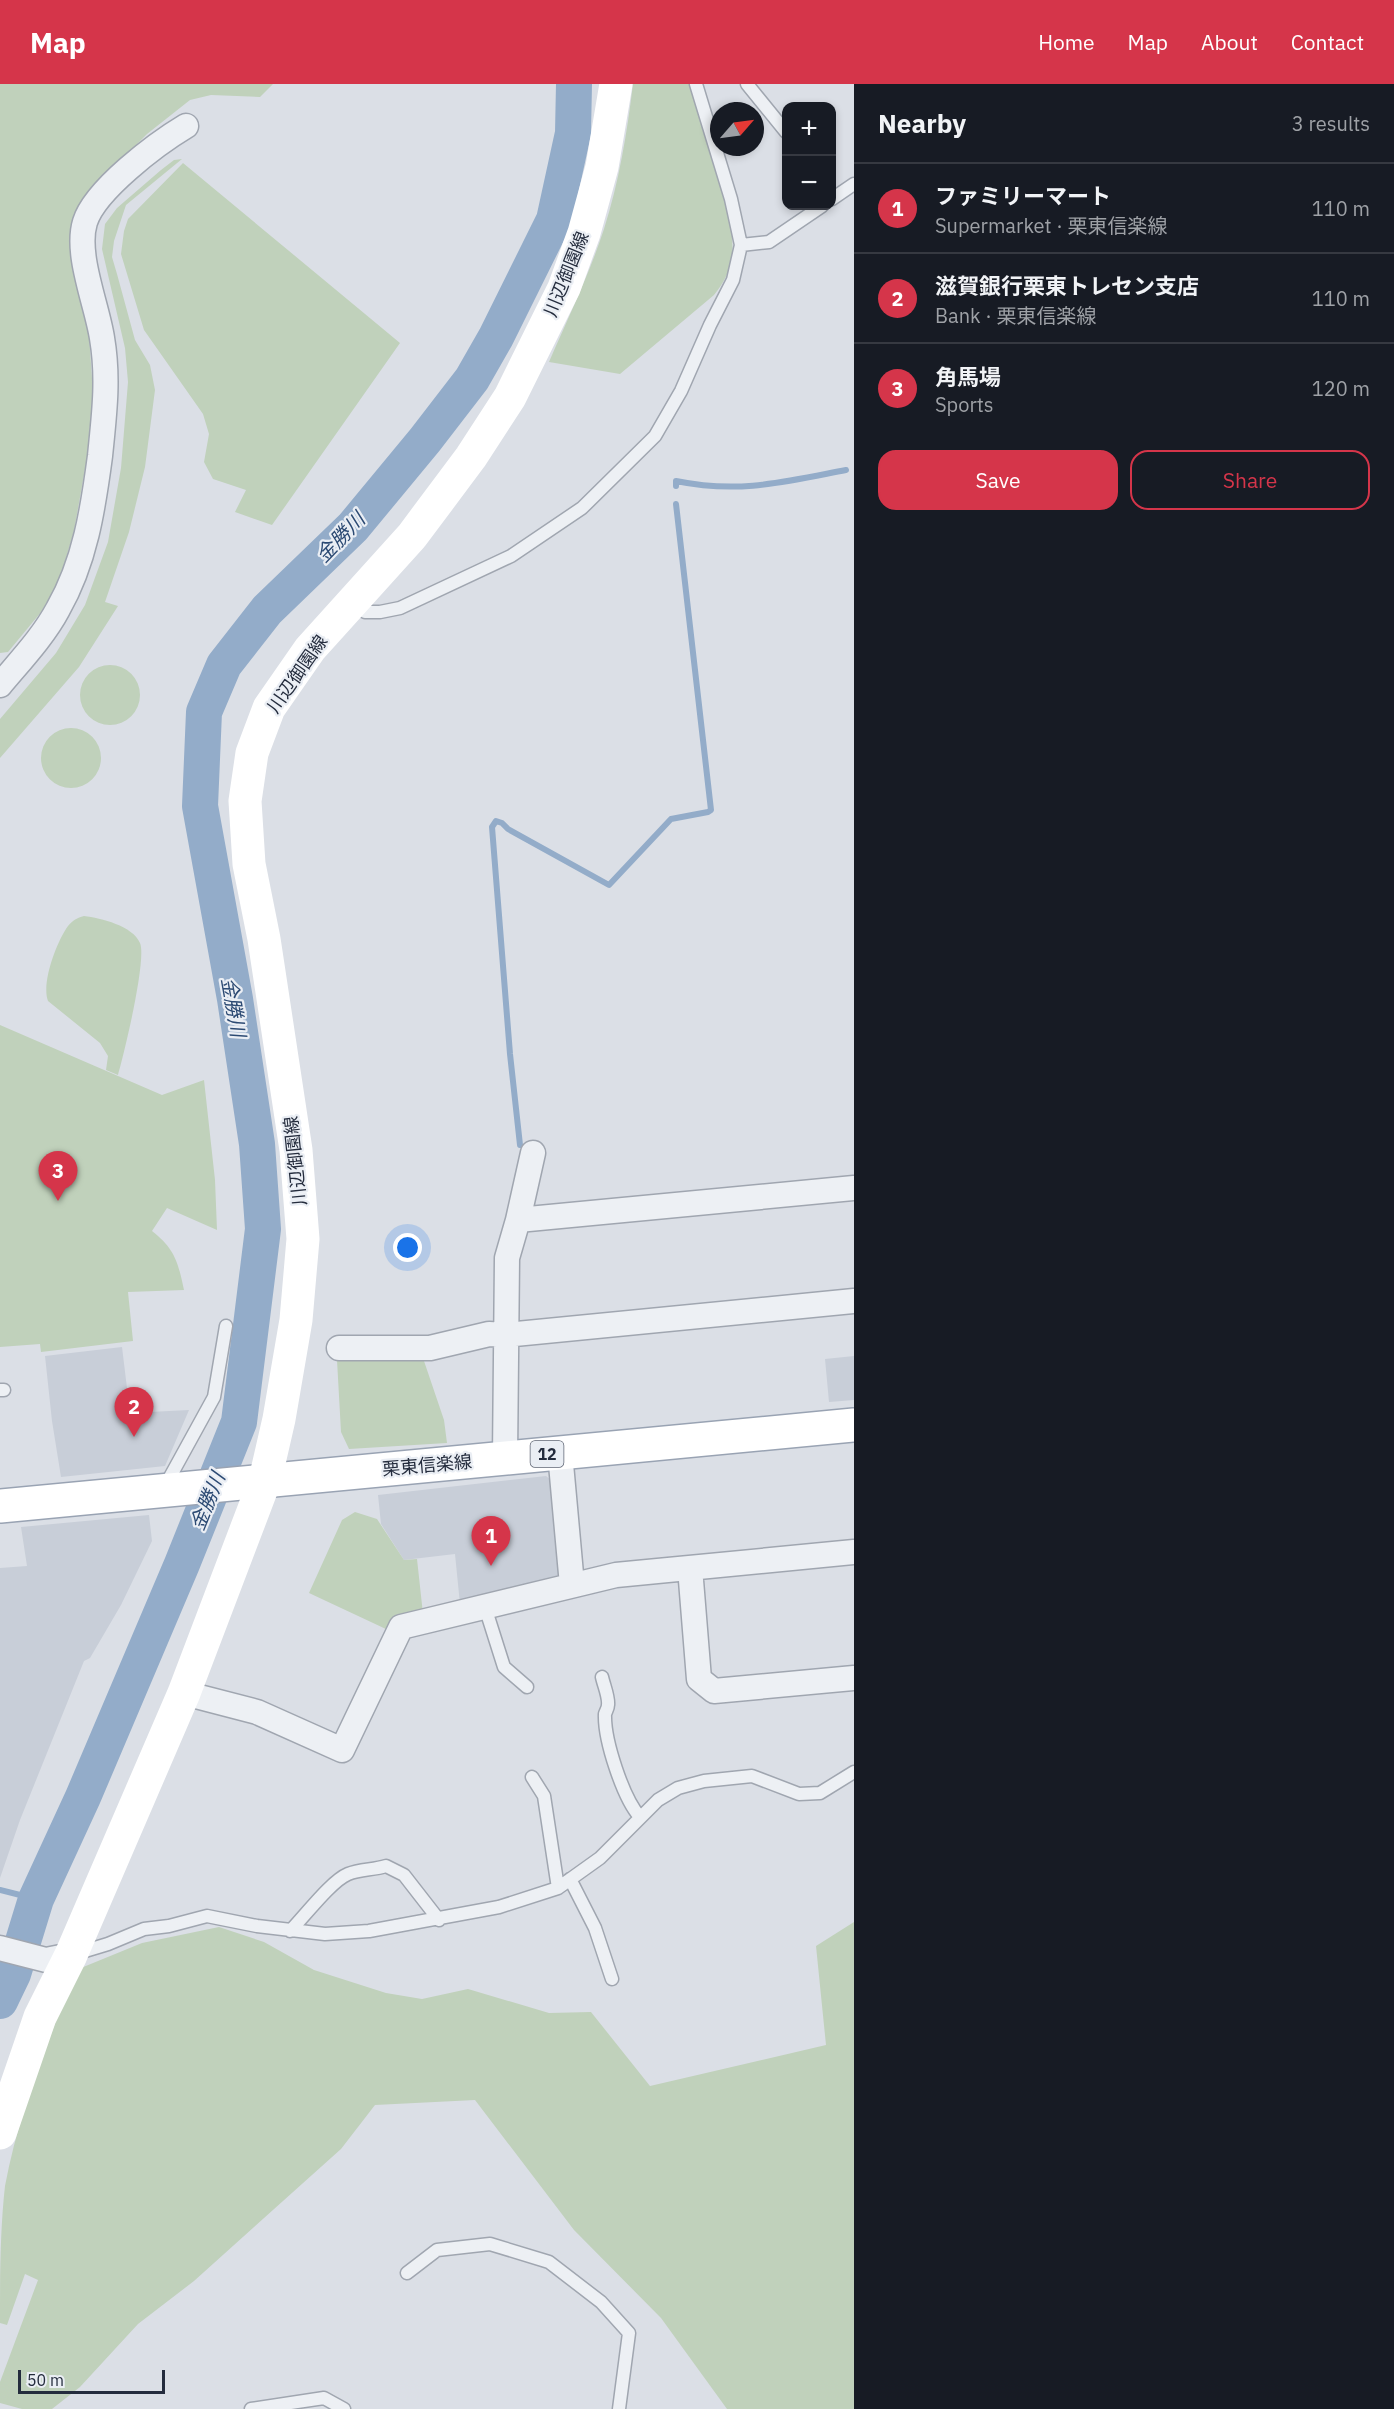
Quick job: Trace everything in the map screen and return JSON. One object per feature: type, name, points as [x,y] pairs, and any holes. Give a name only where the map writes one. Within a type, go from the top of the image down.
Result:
[{"type":"main road","name":"川辺御園線","points":[[0,2133],[59,1958],[184,1693],[252,1482],[279,1419],[296,1320],[303,1239],[296,1150],[264,939],[249,864],[245,801],[252,753],[269,708],[310,649],[412,536],[471,457],[510,397],[564,288],[584,233],[602,167],[616,84]]},
{"type":"main road","name":"栗東信楽線","points":[[0,1506],[854,1425]]},
{"type":"street","points":[[0,685],[39,638],[58,609],[76,570],[90,524],[106,399],[106,363],[99,317],[84,259],[82,240],[84,224],[91,208],[104,191],[171,135],[186,126]]},
{"type":"street","points":[[505,1458],[507,1258],[533,1153]]},
{"type":"street","points":[[518,1220],[854,1188]]},
{"type":"street","points":[[339,1348],[430,1348],[489,1334],[506,1335],[854,1301]]},
{"type":"street","points":[[560,1453],[572,1585]]},
{"type":"street","points":[[184,1693],[257,1712],[342,1750],[401,1627],[616,1575],[854,1552]]},
{"type":"street","points":[[690,1568],[699,1679],[714,1691],[854,1678]]},
{"type":"street","points":[[0,1948],[59,1958]]},
{"type":"lane","points":[[351,604],[365,612],[400,608],[511,556],[582,508],[655,436],[681,391],[733,280],[741,246],[731,199],[696,84]]},
{"type":"lane","points":[[747,84],[782,127]]},
{"type":"lane","points":[[836,191],[854,184]]},
{"type":"lane","points":[[741,246],[769,242],[816,210]]},
{"type":"lane","points":[[172,1489],[214,1397],[226,1326]]},
{"type":"lane","points":[[485,1607],[504,1667],[527,1687]]},
{"type":"lane","points":[[602,1677],[608,1705],[605,1713],[611,1748],[620,1780],[632,1808],[640,1817]]},
{"type":"lane","points":[[59,1958],[108,1944],[144,1929],[169,1926],[207,1916],[290,1931],[325,1934],[369,1931],[500,1907],[558,1888],[600,1858],[658,1800],[678,1788],[704,1780],[752,1776],[799,1794],[820,1793],[854,1772]]},
{"type":"lane","points":[[532,1777],[544,1796],[558,1888]]},
{"type":"lane","points":[[290,1931],[338,1880],[350,1873],[386,1866],[404,1875],[438,1920]]},
{"type":"lane","points":[[570,1879],[595,1928],[612,1979]]},
{"type":"lane","points":[[407,2273],[437,2250],[490,2244],[549,2262],[601,2302],[629,2333],[619,2409]]},
{"type":"lane","points":[[251,2409],[324,2398],[344,2409]]},
{"type":"shaded area","points":[[122,1347],[130,1413],[189,1410],[165,1466],[61,1477],[45,1356]]},
{"type":"shaded area","points":[[854,1356],[854,1400],[829,1402],[825,1359]]},
{"type":"shaded area","points":[[546,1476],[553,1482],[562,1574],[558,1581],[460,1604],[455,1554],[404,1560],[381,1524],[378,1495]]},
{"type":"shaded area","points":[[149,1515],[152,1541],[121,1605],[90,1658],[84,1661],[20,1820],[0,1878],[0,1568],[27,1566],[21,1527]]},
{"type":"green space","points":[[0,84],[273,84],[260,97],[211,95],[190,100],[147,134],[83,199],[72,234],[88,320],[93,393],[87,458],[74,531],[60,578],[42,611],[8,652],[0,653]]},
{"type":"green space","points":[[633,84],[690,84],[710,144],[710,156],[714,156],[718,170],[730,216],[732,258],[730,268],[714,295],[620,374],[549,362],[585,280],[604,229],[622,157]]},
{"type":"green space","points":[[182,159],[126,205],[114,241],[112,257],[135,340],[150,365],[155,390],[145,467],[129,532],[105,602],[118,606],[79,667],[0,758],[0,719],[56,653],[85,605],[108,542],[121,468],[128,382],[125,348],[102,249],[105,224],[117,208],[161,170],[174,160]]},
{"type":"green space","points":[[183,163],[400,343],[272,525],[235,512],[246,490],[213,479],[204,462],[209,434],[203,414],[144,330],[121,254],[128,219]]},
{"type":"green space","points":[[110,665],[127,670],[135,678],[140,695],[135,712],[127,720],[110,725],[93,720],[85,712],[80,695],[85,678],[93,670]]},
{"type":"green space","points":[[71,728],[88,733],[96,741],[101,758],[96,775],[88,783],[71,788],[54,783],[46,775],[41,758],[46,741],[54,733]]},
{"type":"green space","points":[[84,916],[107,921],[124,928],[131,932],[140,943],[138,986],[118,1075],[106,1070],[108,1056],[100,1043],[48,1001],[46,993],[48,973],[59,942],[70,924]]},
{"type":"green space","points":[[0,1025],[162,1095],[204,1080],[215,1180],[217,1230],[167,1208],[152,1231],[171,1250],[184,1290],[128,1292],[133,1341],[41,1352],[40,1344],[0,1347]]},
{"type":"green space","points":[[337,1360],[424,1361],[444,1420],[447,1443],[349,1449],[341,1432]]},
{"type":"green space","points":[[355,1512],[377,1519],[404,1560],[417,1559],[423,1614],[388,1630],[309,1593],[342,1520]]},
{"type":"green space","points":[[854,1922],[854,2409],[727,2409],[661,2318],[574,2230],[475,2100],[375,2105],[341,2149],[194,2281],[138,2324],[80,2387],[52,2409],[22,2409],[0,2403],[0,2382],[38,2280],[25,2274],[7,2325],[0,2323],[1,2237],[5,2186],[26,2103],[76,1970],[142,1943],[219,1927],[264,1942],[314,1970],[386,1993],[422,1999],[468,1989],[549,2013],[591,2012],[650,2086],[826,2045],[816,1946]]},
{"type":"waterway","name":"金勝川","points":[[0,2001],[13,1974],[36,1899],[83,1797],[182,1564],[239,1422],[263,1229],[257,1144],[235,999],[200,806],[204,712],[224,665],[267,610],[353,527],[472,379],[496,337],[554,220],[573,133],[574,84]]},
{"type":"waterway","points":[[676,486],[676,481],[720,486],[761,485],[846,470]]},
{"type":"waterway","points":[[520,1145],[510,1054],[492,827],[496,821],[502,823],[508,829],[609,885],[671,819],[711,810],[676,504]]},
{"type":"waterway","points":[[0,1890],[36,1899]]},
{"type":"place","name":"角馬場","points":[[58,1201]]},
{"type":"place","name":"滋賀銀行栗東トレセン支店","points":[[134,1437]]},
{"type":"place","name":"ファミリーマート","points":[[491,1566]]}]
